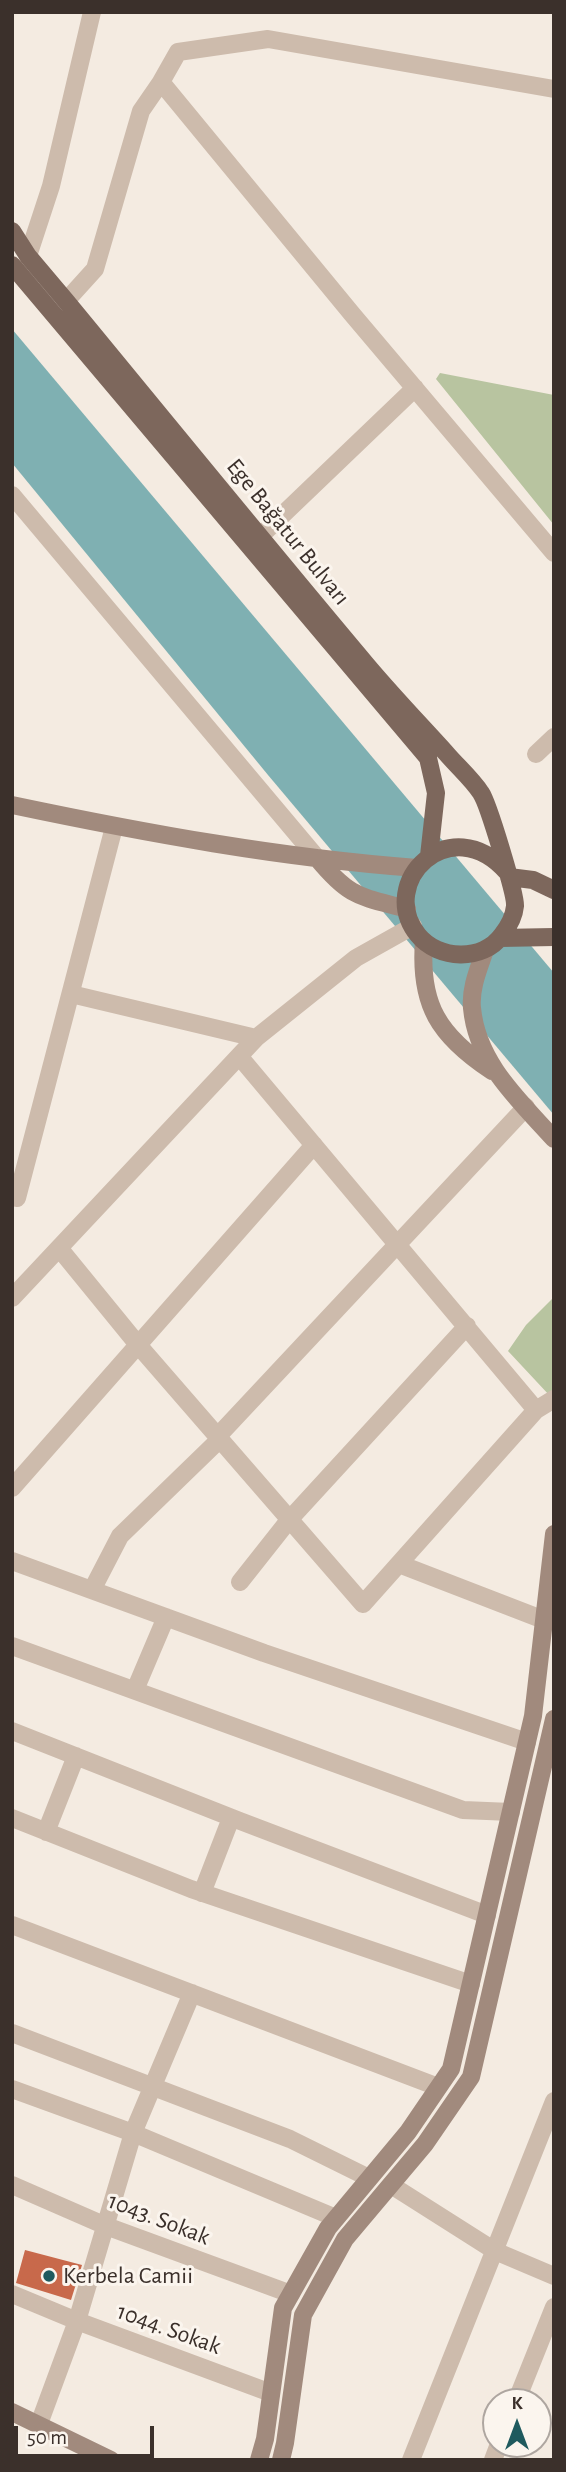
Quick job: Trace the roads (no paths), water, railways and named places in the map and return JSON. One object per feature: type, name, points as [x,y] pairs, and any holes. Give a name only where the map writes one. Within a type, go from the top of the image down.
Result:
[{"type":"main road","name":"Ege Bağatur Bulvarı","points":[[12,231],[28,256],[428,758],[436,793],[423,862]]},
{"type":"main road","name":"Ege Bağatur Bulvarı","points":[[12,265],[482,794],[508,874]]},
{"type":"main road","points":[[12,805],[114,827],[317,858],[355,863],[423,862]]},
{"type":"main road","points":[[317,858],[337,882],[355,895],[414,925],[432,947],[449,954],[468,955],[485,950],[500,938],[510,923],[515,905],[514,888],[508,874],[495,859],[480,850],[463,846],[445,849],[423,862],[408,884],[406,901],[414,925],[426,998],[444,1029],[468,1056],[495,1073]]},
{"type":"main road","points":[[508,874],[533,880],[554,881]]},
{"type":"main road","points":[[533,880],[554,890]]},
{"type":"main road","points":[[500,938],[554,937]]},
{"type":"main road","points":[[485,950],[474,982],[471,1007],[484,1052],[495,1073],[554,1139]]},
{"type":"main road","points":[[259,2460],[265,2439],[283,2308],[328,2228],[408,2132],[451,2069],[533,1716],[554,1534]]},
{"type":"main road","points":[[281,2460],[303,2315],[345,2239],[425,2144],[471,2077],[548,1772],[554,1719]]},
{"type":"main road","points":[[12,2412],[111,2460]]},
{"type":"street","points":[[28,256],[51,186],[92,12]]},
{"type":"street","points":[[66,301],[96,269],[141,111],[178,52],[268,39],[554,89]]},
{"type":"street","points":[[161,82],[554,553]]},
{"type":"street","points":[[255,541],[415,388]]},
{"type":"street","points":[[12,495],[317,858]]},
{"type":"street","points":[[536,754],[554,737]]},
{"type":"street","points":[[12,1197],[18,1198],[114,827]]},
{"type":"street","points":[[12,1298],[256,1038],[356,958],[414,925]]},
{"type":"street","points":[[71,994],[256,1038]]},
{"type":"street","points":[[239,1056],[536,1410]]},
{"type":"street","points":[[92,1590],[120,1536],[218,1438],[526,1107]]},
{"type":"street","points":[[12,1488],[314,1145]]},
{"type":"street","points":[[59,1248],[139,1346],[363,1604],[536,1410],[554,1399]]},
{"type":"street","points":[[240,1582],[289,1520],[467,1326]]},
{"type":"street","points":[[12,1561],[264,1653],[527,1742]]},
{"type":"street","points":[[399,1564],[544,1620]]},
{"type":"street","points":[[135,1690],[166,1617]]},
{"type":"street","points":[[12,1646],[463,1810],[511,1812]]},
{"type":"street","points":[[12,1731],[487,1915]]},
{"type":"street","points":[[46,1832],[76,1756]]},
{"type":"street","points":[[12,1818],[202,1893],[471,1984]]},
{"type":"street","points":[[202,1893],[231,1818]]},
{"type":"street","points":[[12,1925],[438,2087]]},
{"type":"street","points":[[39,2424],[76,2322],[133,2133],[192,1993]]},
{"type":"street","points":[[12,2033],[290,2139],[369,2178]]},
{"type":"street","points":[[12,2088],[133,2133],[336,2218]]},
{"type":"street","points":[[411,2460],[554,2101]]},
{"type":"street","name":"1043. Sokak","points":[[12,2185],[106,2226],[291,2294]]},
{"type":"street","points":[[391,2185],[495,2251],[554,2276]]},
{"type":"street","name":"1044. Sokak","points":[[12,2294],[76,2322],[271,2393]]},
{"type":"street","points":[[524,2388],[546,2348],[554,2307]]},
{"type":"water","points":[[12,329],[554,973],[554,1115],[268,775],[12,463]]},
{"type":"place","name":"Kerbela Camii","points":[[49,2276]]}]
